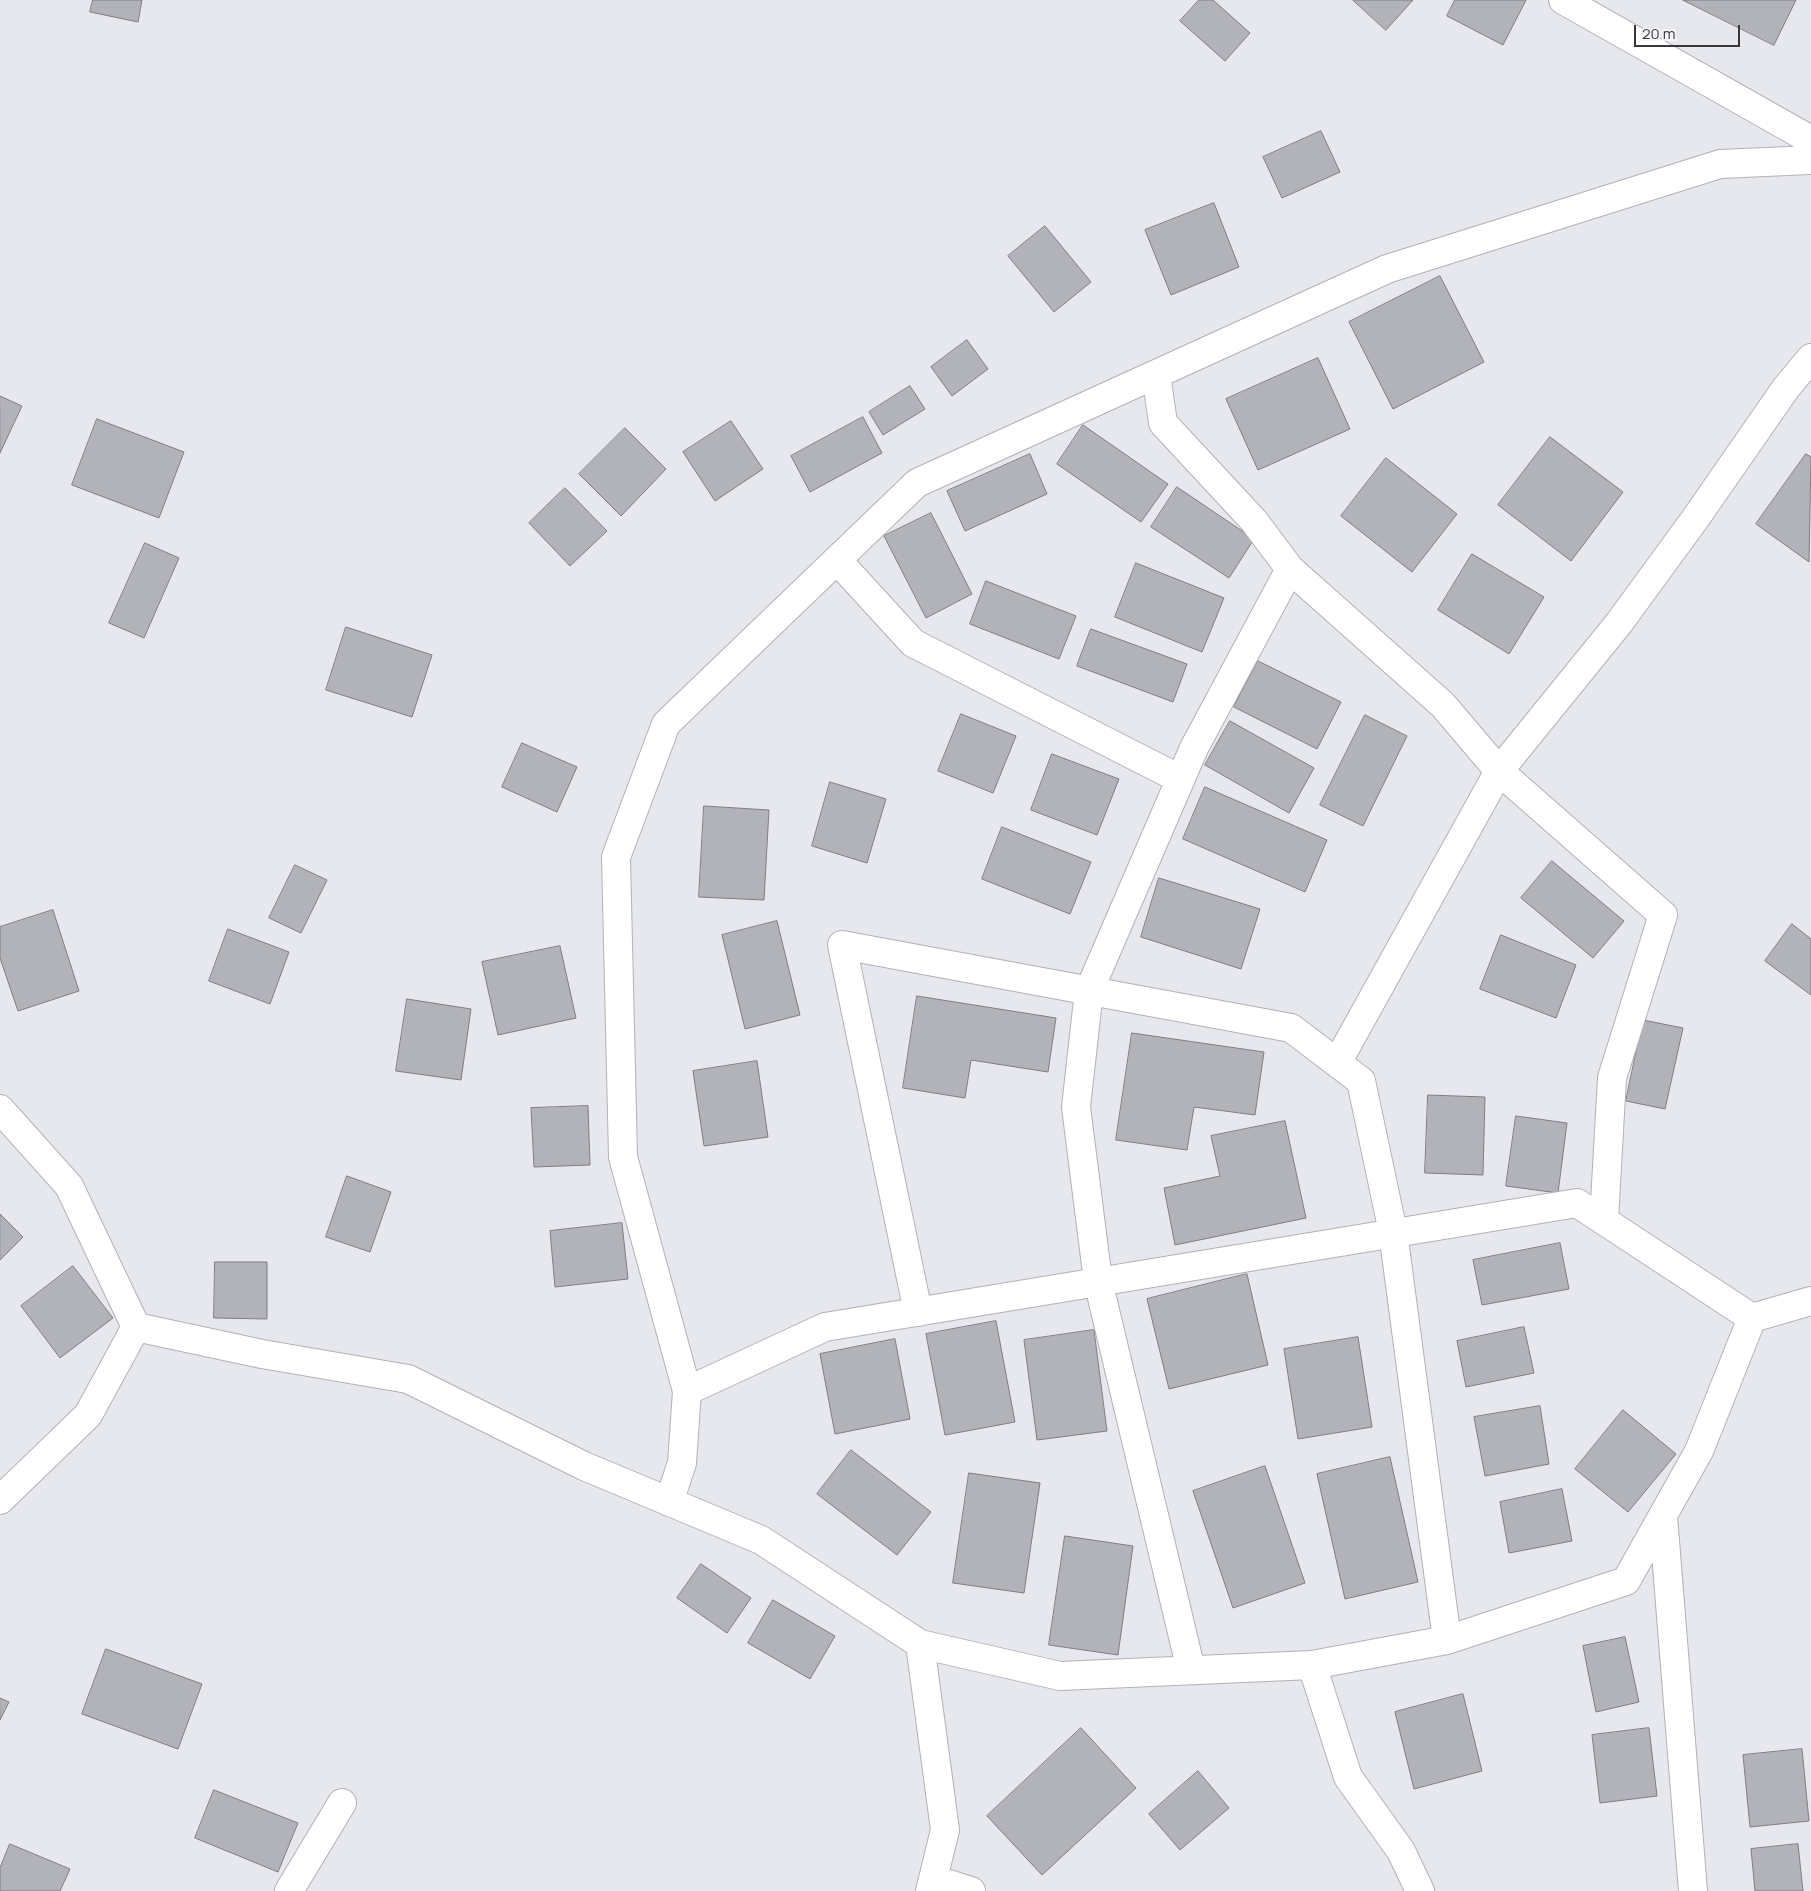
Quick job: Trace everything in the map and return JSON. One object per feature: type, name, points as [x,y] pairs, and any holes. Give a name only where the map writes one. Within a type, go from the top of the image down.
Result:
[{"type":"street","points":[[1563,0],[1811,140]]},
{"type":"street","points":[[670,1502],[682,1462],[687,1391],[623,1157],[616,857],[666,724],[917,483],[1387,269],[1720,164],[1811,160]]},
{"type":"street","points":[[1337,1064],[1498,771],[1619,623],[1695,520],[1786,388],[1811,358]]},
{"type":"street","points":[[1156,374],[1163,423],[1254,521],[1290,569],[1443,704],[1498,771],[1663,915],[1612,1078],[1604,1220]]},
{"type":"street","points":[[837,560],[913,643],[1180,779]]},
{"type":"street","points":[[1191,1670],[1098,1281],[1076,1107],[1089,991],[1194,748],[1290,569]]},
{"type":"street","points":[[918,1312],[842,945],[1291,1028],[1361,1082],[1393,1232],[1446,1640]]},
{"type":"street","points":[[0,1109],[69,1186],[136,1327]]},
{"type":"street","points":[[687,1391],[825,1327],[1577,1202],[1752,1318],[1811,1301]]},
{"type":"street","points":[[136,1327],[262,1354],[408,1379],[584,1466],[761,1540],[920,1644],[1060,1676],[1312,1665],[1446,1640],[1626,1581],[1699,1451],[1752,1318]]},
{"type":"street","points":[[0,1500],[88,1415],[136,1327]]},
{"type":"street","points":[[1663,1516],[1693,1891]]},
{"type":"street","points":[[920,1644],[945,1830],[932,1885],[971,1891]]},
{"type":"street","points":[[1312,1665],[1348,1777],[1401,1851],[1420,1891]]},
{"type":"street","points":[[289,1891],[342,1803]]},
{"type":"building","points":[[93,0],[142,0],[138,22],[90,12]]},
{"type":"building","points":[[1199,0],[1213,0],[1250,33],[1225,61],[1180,21]]},
{"type":"building","points":[[1353,0],[1413,0],[1386,30]]},
{"type":"building","points":[[1455,0],[1526,0],[1503,45],[1447,16]]},
{"type":"building","points":[[1683,0],[1796,0],[1774,45]]},
{"type":"building","points":[[1321,131],[1340,172],[1282,198],[1263,157]]},
{"type":"building","points":[[1214,203],[1239,267],[1171,295],[1145,230]]},
{"type":"building","points":[[1045,226],[1091,282],[1054,312],[1008,256]]},
{"type":"building","points":[[1440,276],[1484,362],[1393,409],[1349,322]]},
{"type":"building","points":[[967,340],[988,369],[952,396],[931,367]]},
{"type":"building","points":[[1318,358],[1350,429],[1258,470],[1226,399]]},
{"type":"building","points":[[910,386],[925,409],[883,435],[869,412]]},
{"type":"building","points":[[0,396],[22,406],[0,453]]},
{"type":"building","points":[[863,417],[882,453],[810,492],[791,456]]},
{"type":"building","points":[[97,419],[184,452],[159,518],[72,485]]},
{"type":"building","points":[[731,421],[763,469],[715,501],[683,452]]},
{"type":"building","points":[[1083,425],[1168,484],[1141,522],[1057,464]]},
{"type":"building","points":[[625,428],[666,469],[621,516],[579,474]]},
{"type":"building","points":[[1550,437],[1623,492],[1571,561],[1498,505]]},
{"type":"building","points":[[1030,454],[1047,494],[965,531],[947,491]]},
{"type":"building","points":[[1806,454],[1811,457],[1809,562],[1756,524]]},
{"type":"building","points":[[1386,458],[1457,514],[1412,572],[1341,516]]},
{"type":"building","points":[[1177,487],[1254,539],[1229,578],[1151,527]]},
{"type":"building","points":[[565,488],[607,531],[570,566],[529,523]]},
{"type":"building","points":[[931,513],[972,594],[926,618],[884,536]]},
{"type":"building","points":[[145,543],[179,558],[144,638],[109,623]]},
{"type":"building","points":[[1472,554],[1544,597],[1509,654],[1438,610]]},
{"type":"building","points":[[1136,563],[1224,598],[1202,652],[1115,617]]},
{"type":"building","points":[[986,581],[1076,616],[1059,659],[970,624]]},
{"type":"building","points":[[346,627],[432,655],[412,717],[326,690]]},
{"type":"building","points":[[1091,629],[1187,664],[1173,702],[1077,666]]},
{"type":"building","points":[[1258,661],[1341,702],[1317,749],[1234,707]]},
{"type":"building","points":[[961,714],[1016,736],[993,793],[938,771]]},
{"type":"building","points":[[1365,715],[1407,736],[1363,826],[1320,805]]},
{"type":"building","points":[[1230,721],[1314,768],[1289,813],[1205,765]]},
{"type":"building","points":[[522,743],[577,767],[557,812],[502,787]]},
{"type":"building","points":[[1052,754],[1119,779],[1097,835],[1031,810]]},
{"type":"building","points":[[830,782],[886,799],[867,863],[812,846]]},
{"type":"building","points":[[1205,787],[1327,840],[1305,892],[1183,839]]},
{"type":"building","points":[[704,806],[769,810],[764,900],[699,897]]},
{"type":"building","points":[[1002,827],[1091,862],[1070,914],[982,879]]},
{"type":"building","points":[[1552,861],[1624,921],[1593,958],[1521,898]]},
{"type":"building","points":[[295,865],[327,880],[301,933],[269,918]]},
{"type":"building","points":[[1159,878],[1260,909],[1241,969],[1141,937]]},
{"type":"building","points":[[53,910],[79,991],[18,1011],[0,958],[0,927]]},
{"type":"building","points":[[777,921],[800,1015],[745,1029],[722,935]]},
{"type":"building","points":[[1792,924],[1811,939],[1811,995],[1765,961]]},
{"type":"building","points":[[228,929],[289,952],[270,1004],[209,981]]},
{"type":"building","points":[[1501,935],[1576,965],[1556,1018],[1480,989]]},
{"type":"building","points":[[560,946],[576,1018],[498,1035],[482,962]]},
{"type":"building","points":[[917,996],[1056,1018],[1048,1072],[971,1060],[965,1098],[903,1088]]},
{"type":"building","points":[[407,999],[471,1009],[461,1080],[396,1071]]},
{"type":"building","points":[[1643,1020],[1683,1028],[1665,1109],[1626,1101]]},
{"type":"building","points":[[1132,1033],[1264,1052],[1255,1115],[1194,1107],[1187,1150],[1116,1140]]},
{"type":"building","points":[[757,1061],[768,1137],[704,1146],[693,1071]]},
{"type":"building","points":[[1428,1095],[1485,1097],[1483,1175],[1425,1173]]},
{"type":"building","points":[[588,1106],[590,1165],[534,1167],[531,1108]]},
{"type":"building","points":[[1516,1116],[1567,1123],[1558,1193],[1506,1186]]},
{"type":"building","points":[[1285,1121],[1306,1218],[1175,1245],[1164,1188],[1220,1176],[1211,1136]]},
{"type":"building","points":[[347,1176],[391,1192],[370,1252],[326,1237]]},
{"type":"building","points":[[0,1214],[23,1237],[0,1260]]},
{"type":"building","points":[[622,1223],[628,1279],[555,1287],[550,1231]]},
{"type":"building","points":[[1560,1243],[1569,1289],[1482,1305],[1473,1260]]},
{"type":"building","points":[[215,1262],[267,1262],[267,1319],[214,1318]]},
{"type":"building","points":[[73,1266],[113,1318],[60,1358],[21,1306]]},
{"type":"building","points":[[1247,1274],[1268,1365],[1169,1389],[1147,1299]]},
{"type":"building","points":[[996,1321],[1015,1422],[945,1435],[926,1334]]},
{"type":"building","points":[[1524,1327],[1534,1373],[1466,1387],[1457,1341]]},
{"type":"building","points":[[1094,1330],[1107,1431],[1037,1440],[1024,1340]]},
{"type":"building","points":[[1358,1337],[1372,1427],[1298,1439],[1284,1349]]},
{"type":"building","points":[[895,1339],[910,1419],[835,1434],[820,1354]]},
{"type":"building","points":[[1540,1406],[1549,1464],[1485,1476],[1474,1417]]},
{"type":"building","points":[[1623,1410],[1676,1454],[1628,1512],[1575,1469]]},
{"type":"building","points":[[851,1450],[931,1512],[897,1555],[817,1494]]},
{"type":"building","points":[[1390,1457],[1418,1582],[1345,1599],[1317,1474]]},
{"type":"building","points":[[1265,1466],[1305,1583],[1233,1608],[1193,1491]]},
{"type":"building","points":[[969,1473],[1040,1483],[1024,1593],[953,1583]]},
{"type":"building","points":[[1562,1489],[1572,1541],[1509,1553],[1500,1502]]},
{"type":"building","points":[[1065,1536],[1133,1546],[1118,1655],[1049,1645]]},
{"type":"building","points":[[701,1564],[751,1598],[727,1633],[677,1598]]},
{"type":"building","points":[[773,1600],[835,1636],[810,1679],[748,1643]]},
{"type":"building","points":[[1625,1637],[1639,1702],[1596,1712],[1583,1646]]},
{"type":"building","points":[[106,1649],[202,1684],[178,1749],[82,1714]]},
{"type":"building","points":[[1463,1694],[1482,1771],[1414,1789],[1395,1712]]},
{"type":"building","points":[[0,1698],[9,1702],[0,1720]]},
{"type":"building","points":[[1081,1728],[1136,1788],[1042,1875],[987,1816]]},
{"type":"building","points":[[1649,1728],[1657,1796],[1600,1803],[1592,1735]]},
{"type":"building","points":[[1802,1749],[1809,1821],[1750,1827],[1743,1755]]},
{"type":"building","points":[[1198,1771],[1229,1808],[1180,1850],[1149,1814]]},
{"type":"building","points":[[214,1790],[298,1823],[278,1872],[195,1838]]},
{"type":"building","points":[[10,1844],[70,1869],[60,1891],[0,1891],[0,1868]]},
{"type":"building","points":[[1798,1844],[1803,1891],[1755,1891],[1751,1849]]}]
